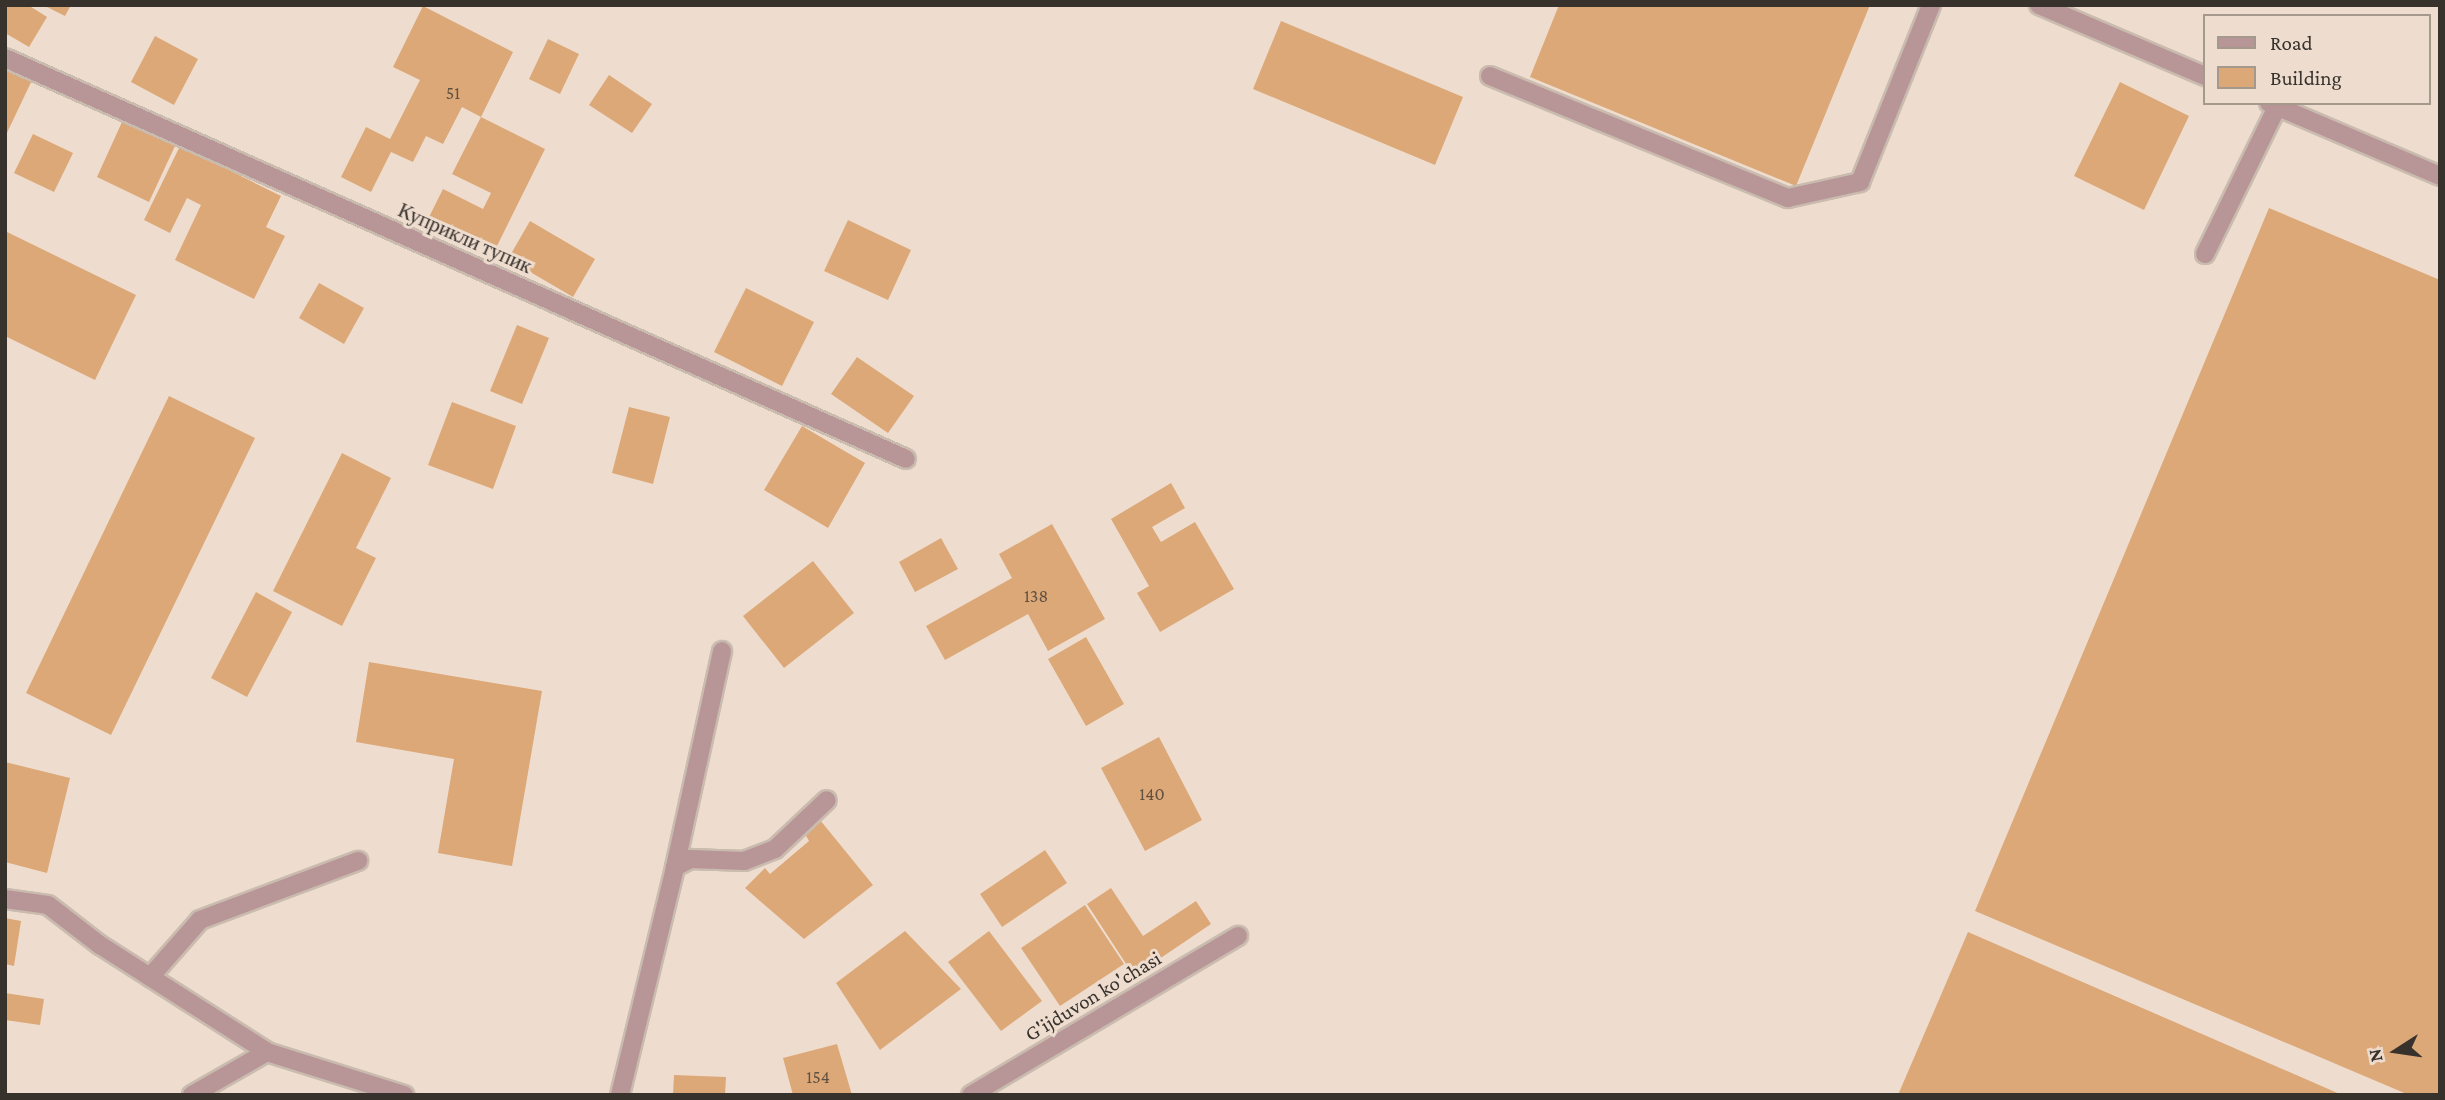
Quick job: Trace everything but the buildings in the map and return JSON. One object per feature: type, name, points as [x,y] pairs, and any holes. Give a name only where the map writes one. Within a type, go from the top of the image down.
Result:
[{"type":"lane","points":[[1490,76],[1788,198],[1860,182],[1931,5]]},
{"type":"lane","points":[[2039,5],[2204,76]]},
{"type":"lane","name":"Куприкли тупик","points":[[5,58],[906,459]]},
{"type":"lane","points":[[2205,254],[2273,105],[2440,176]]},
{"type":"lane","points":[[620,1095],[675,867],[722,651]]},
{"type":"lane","points":[[675,867],[691,859],[744,860],[775,849],[827,800]]},
{"type":"lane","points":[[150,977],[200,920],[358,861]]},
{"type":"lane","points":[[5,899],[48,905],[150,977],[267,1052],[404,1095]]},
{"type":"lane","name":"G'ijduvon ko'chasi","points":[[971,1095],[1238,936]]},
{"type":"lane","points":[[192,1095],[267,1052]]}]
